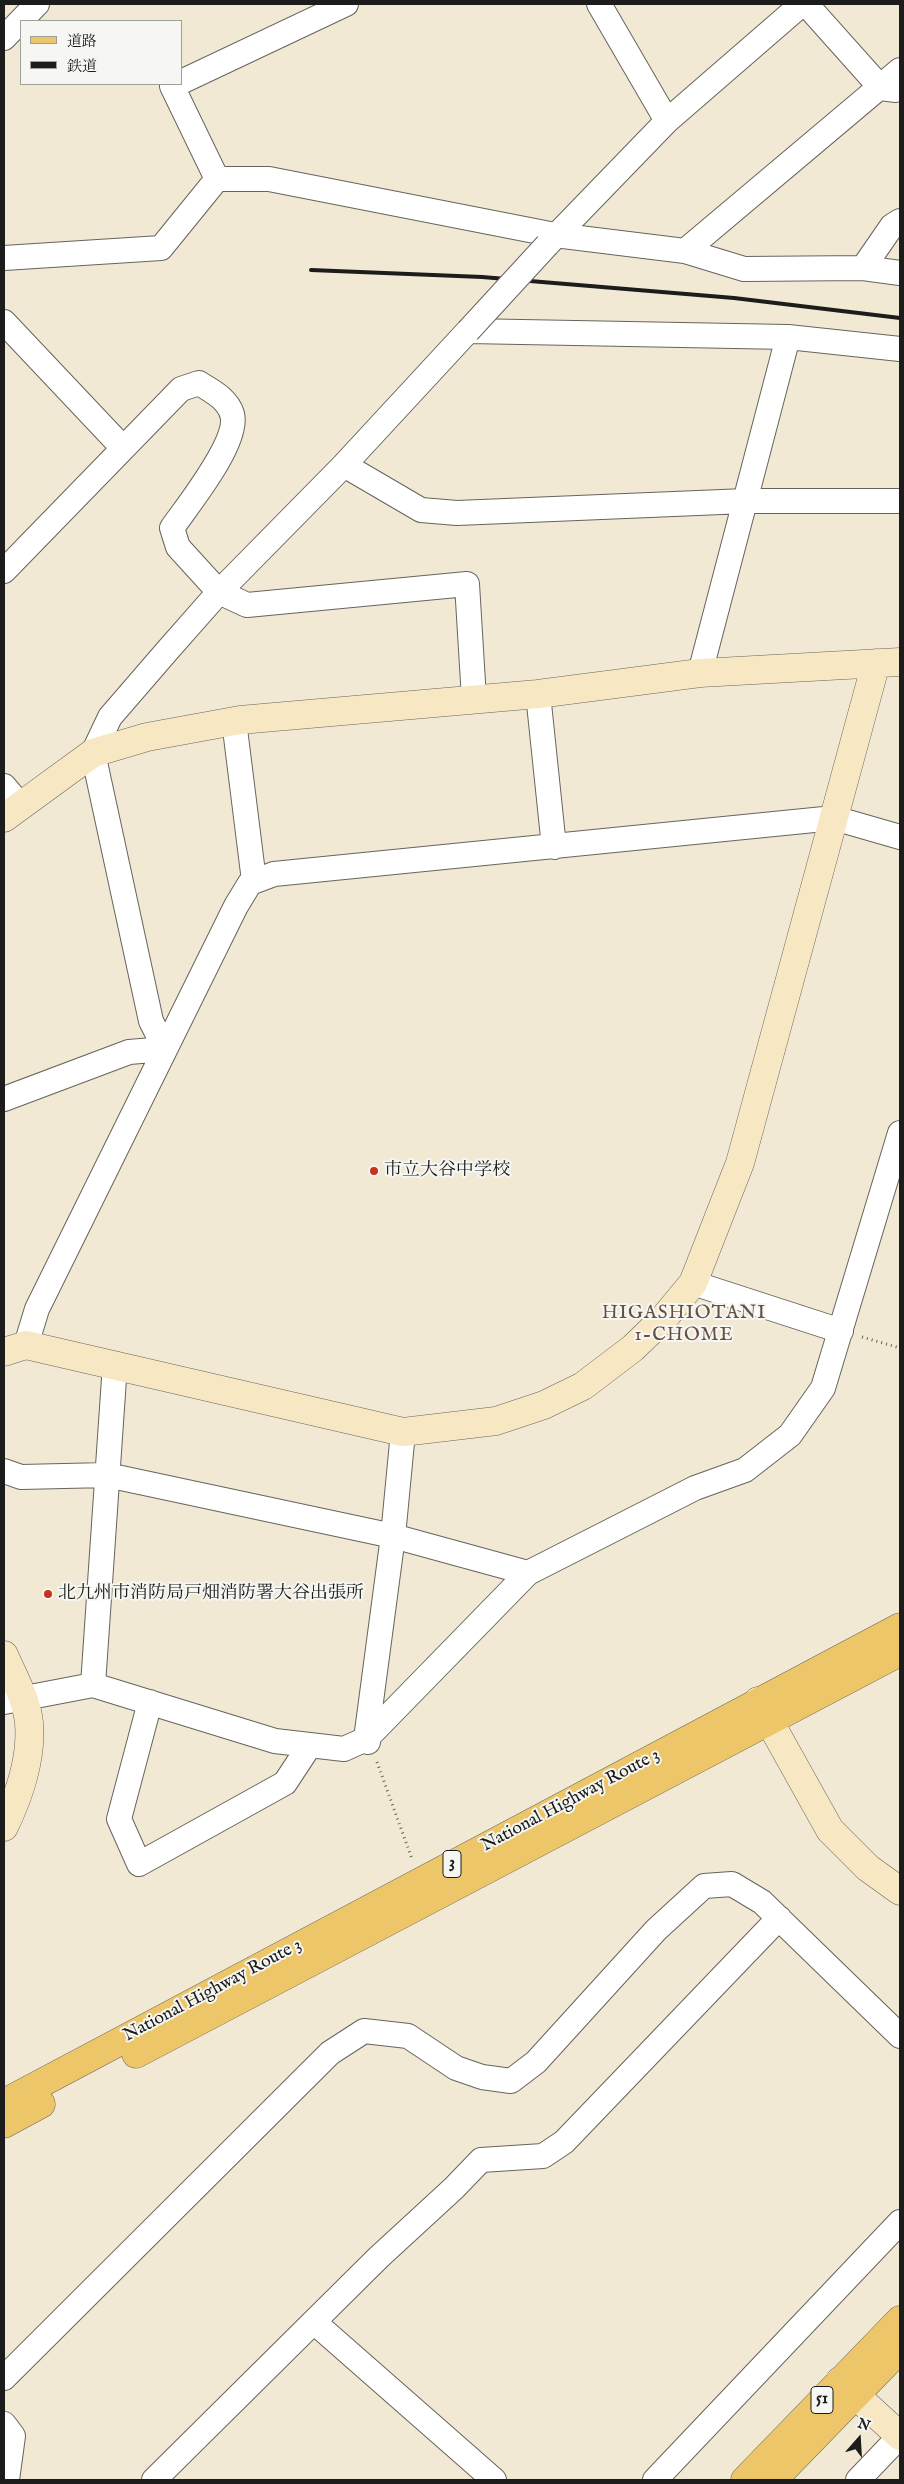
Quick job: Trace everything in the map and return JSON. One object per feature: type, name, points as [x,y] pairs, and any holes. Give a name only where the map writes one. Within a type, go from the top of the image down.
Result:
[{"type":"main road","name":"National Highway Route 3","points":[[4,2124],[763,1711],[900,1627]]},
{"type":"main road","name":"National Highway Route 3","points":[[4,2103],[763,1711],[900,1652]]},
{"type":"main road","name":"51","points":[[773,2480],[848,2388],[900,2320]]},
{"type":"main road","name":"51","points":[[745,2480],[848,2388],[900,2349]]},
{"type":"street","points":[[21,20],[37,4]]},
{"type":"street","points":[[182,82],[346,4]]},
{"type":"street","points":[[599,4],[667,121]]},
{"type":"street","points":[[165,1049],[150,1022],[93,753],[110,717],[219,592],[344,465],[551,240],[667,121],[802,4]]},
{"type":"street","points":[[806,4],[891,89]]},
{"type":"street","points":[[4,38],[20,22]]},
{"type":"street","points":[[685,251],[891,89],[900,70]]},
{"type":"street","points":[[174,85],[172,86],[217,179]]},
{"type":"street","points":[[217,179],[270,179],[551,240],[685,251],[744,269],[863,268],[900,273]]},
{"type":"street","points":[[4,258],[161,248],[217,179]]},
{"type":"street","points":[[863,268],[892,226],[900,221]]},
{"type":"street","points":[[4,322],[123,448]]},
{"type":"street","points":[[468,331],[788,337],[900,349]]},
{"type":"street","points":[[700,673],[788,337]]},
{"type":"street","points":[[4,571],[12,546],[123,448],[181,389],[199,383],[223,398],[232,413],[233,426],[217,463],[172,528],[178,547],[219,592],[247,605],[467,584],[474,699]]},
{"type":"street","points":[[344,465],[422,510],[457,513],[746,501],[900,501]]},
{"type":"street","points":[[10,803],[93,753],[147,737],[234,721],[538,694],[700,673],[888,662],[834,818],[740,1163],[694,1283],[664,1318],[633,1348],[583,1386],[544,1405],[496,1421],[402,1432],[115,1364],[12,1346],[37,1308],[236,906],[250,882],[274,874],[834,818],[900,837]]},
{"type":"street","points":[[538,694],[554,847]]},
{"type":"street","points":[[234,721],[254,881]]},
{"type":"street","points":[[4,1099],[129,1052],[165,1049]]},
{"type":"street","points":[[13,1700],[93,1685],[275,1741],[344,1750],[368,1742],[528,1573],[695,1488],[745,1470],[790,1435],[823,1388],[900,1133]]},
{"type":"street","points":[[694,1283],[841,1332]]},
{"type":"street","points":[[93,1685],[115,1364]]},
{"type":"street","points":[[368,1742],[393,1536],[402,1432]]},
{"type":"street","points":[[4,1471],[20,1477],[108,1475],[393,1536],[528,1573]]},
{"type":"street","points":[[4,1655],[13,1700],[29,1723],[27,1755],[18,1798],[4,1827]]},
{"type":"street","points":[[150,1702],[120,1819],[139,1864],[285,1783],[310,1745]]},
{"type":"street","points":[[763,1711],[830,1830],[868,1868],[900,1891]]},
{"type":"street","points":[[4,2378],[330,2053],[364,2031],[408,2036],[456,2068],[482,2077],[511,2081],[536,2062],[656,1930],[704,1886],[732,1884],[762,1902],[900,2036]]},
{"type":"street","points":[[154,2480],[379,2257],[454,2188],[481,2160],[542,2156],[564,2142],[779,1918]]},
{"type":"street","points":[[656,2480],[900,2222]]},
{"type":"street","points":[[314,2322],[494,2480]]},
{"type":"street","points":[[848,2388],[900,2436],[858,2480]]},
{"type":"street","points":[[4,2424],[13,2436],[7,2480]]},
{"type":"path","points":[[841,1332],[900,1348]]},
{"type":"path","points":[[368,1742],[412,1859]]},
{"type":"railway","points":[[311,270],[482,277],[734,298],[900,318]]},
{"type":"place","name":"市立大谷中学校","points":[[374,1171]]},
{"type":"place","name":"北九州市消防局戸畑消防署大谷出張所","points":[[48,1594]]},
{"type":"district","name":"HIGASHIOTANI 1-CHOME","points":[[684,1325]]}]
